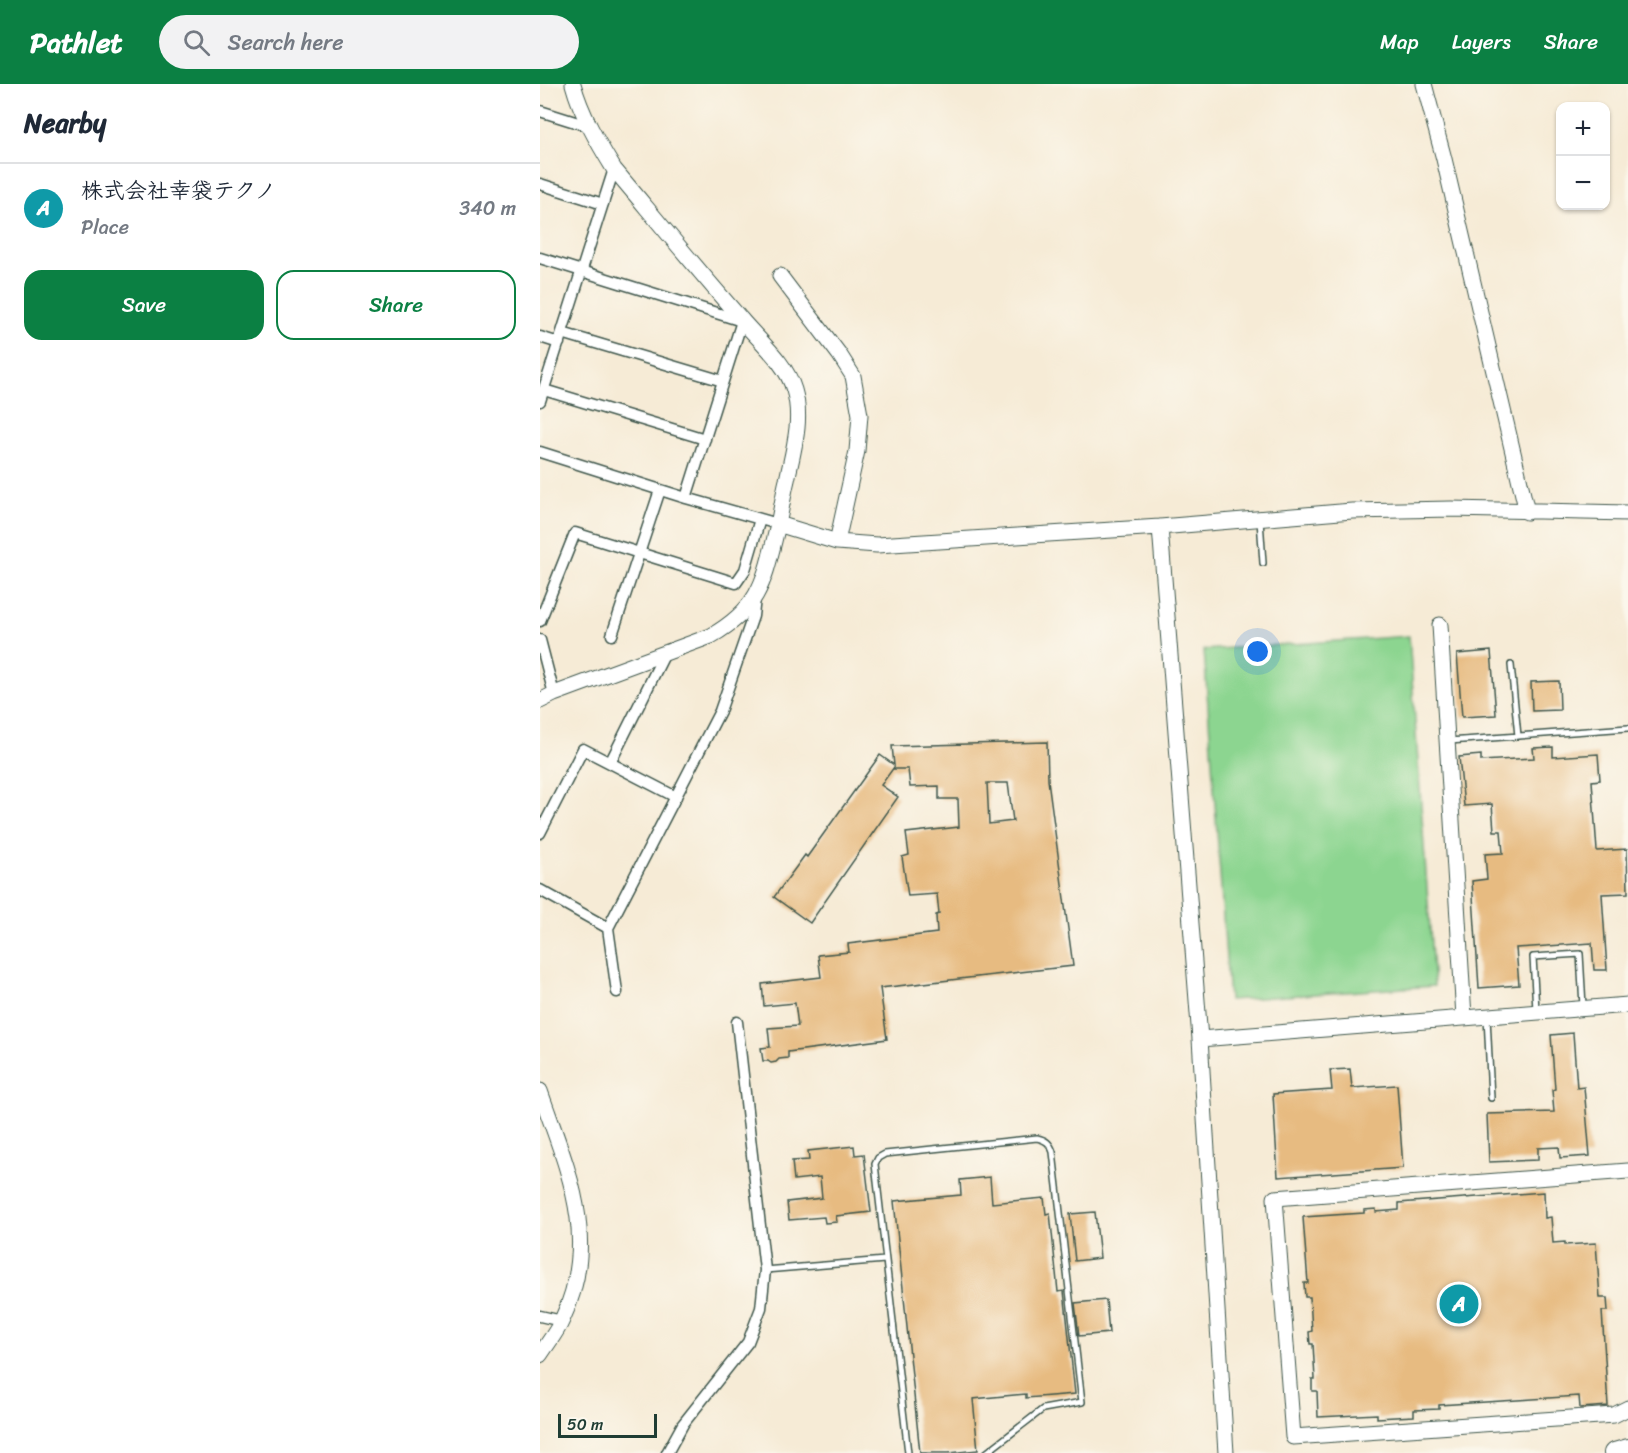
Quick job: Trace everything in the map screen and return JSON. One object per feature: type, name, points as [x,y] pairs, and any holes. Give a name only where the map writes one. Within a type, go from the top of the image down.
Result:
[{"type":"highway","points":[[1614,1453],[1628,1449]]},
{"type":"street","points":[[540,643],[547,698],[711,636],[729,625],[742,614],[755,597],[766,572],[798,430],[794,390],[788,377],[766,345],[742,321],[614,169],[601,148],[573,84]]},
{"type":"street","points":[[1424,84],[1444,159],[1527,512]]},
{"type":"street","points":[[540,111],[591,127]]},
{"type":"street","points":[[614,169],[542,395],[705,439]]},
{"type":"street","points":[[540,184],[603,204]]},
{"type":"street","points":[[540,258],[742,321]]},
{"type":"street","points":[[780,276],[853,376],[860,415],[857,451],[837,542]]},
{"type":"street","points":[[686,498],[742,321]]},
{"type":"street","points":[[540,337],[561,338],[723,381]]},
{"type":"street","points":[[540,452],[837,542],[877,544],[1160,527],[1352,511],[1451,509],[1628,513]]},
{"type":"street","points":[[612,635],[660,490]]},
{"type":"street","points":[[540,621],[575,533],[736,584],[745,570],[760,519]]},
{"type":"street","points":[[1160,527],[1200,1039],[1226,1453]]},
{"type":"street","points":[[616,992],[608,928],[720,711],[753,616],[755,597]]},
{"type":"street","points":[[1440,626],[1464,1017]]},
{"type":"street","points":[[610,763],[665,653]]},
{"type":"street","points":[[540,833],[583,749],[676,798]]},
{"type":"street","points":[[540,890],[608,928]]},
{"type":"street","points":[[1200,1039],[1628,1005]]},
{"type":"street","points":[[667,1453],[683,1424],[748,1342],[761,1308],[765,1270],[737,1022]]},
{"type":"street","points":[[540,1090],[571,1180],[579,1220],[580,1244],[579,1269],[572,1295],[562,1321],[540,1355]]},
{"type":"street","points":[[1628,1171],[1275,1198],[1293,1437],[1614,1415],[1628,1408]]},
{"type":"street","points":[[540,1316],[562,1321]]},
{"type":"lane","points":[[1260,519],[1263,563]]},
{"type":"lane","points":[[1511,664],[1518,736]]},
{"type":"lane","points":[[1447,741],[1628,728]]},
{"type":"lane","points":[[1536,1012],[1533,957],[1580,954],[1583,1008]]},
{"type":"lane","points":[[1487,1015],[1491,1098]]},
{"type":"lane","points":[[908,1453],[875,1164],[878,1158],[885,1154],[1037,1138],[1051,1145],[1053,1152],[1082,1402],[1043,1409],[986,1453]]},
{"type":"lane","points":[[765,1270],[885,1260]]},
{"type":"green space","points":[[1409,636],[1434,986],[1229,1000],[1204,650]]},
{"type":"building","points":[[1491,651],[1496,715],[1462,717],[1457,654]]},
{"type":"building","points":[[1559,681],[1560,710],[1532,711],[1531,682]]},
{"type":"building","points":[[1047,742],[1048,780],[1073,966],[880,988],[887,1039],[788,1052],[788,1058],[771,1063],[763,1061],[761,1048],[770,1047],[768,1028],[798,1026],[795,1003],[764,1006],[762,984],[821,977],[818,955],[849,952],[848,944],[937,933],[936,915],[939,914],[937,894],[908,896],[902,857],[909,855],[906,833],[959,827],[958,799],[939,799],[939,786],[910,787],[908,769],[894,769],[894,767],[881,785],[898,797],[810,923],[774,897],[805,855],[807,857],[880,755],[894,765],[892,746]],"holes":[[[987,783],[1008,783],[1013,821],[989,824]]]},
{"type":"building","points":[[1553,747],[1553,757],[1598,754],[1600,780],[1592,781],[1597,851],[1627,849],[1628,893],[1602,894],[1607,970],[1594,970],[1592,943],[1516,948],[1519,985],[1479,988],[1472,881],[1487,879],[1485,854],[1503,853],[1501,831],[1494,831],[1492,804],[1464,806],[1459,757],[1481,755],[1481,761],[1534,758],[1533,748]]},
{"type":"building","points":[[1573,1033],[1577,1088],[1584,1087],[1590,1156],[1560,1158],[1559,1147],[1538,1148],[1538,1160],[1489,1162],[1487,1114],[1554,1112],[1552,1090],[1555,1089],[1551,1035]]},
{"type":"building","points":[[1350,1069],[1352,1088],[1397,1085],[1403,1168],[1278,1177],[1273,1094],[1332,1090],[1330,1070]]},
{"type":"building","points":[[854,1146],[855,1155],[864,1154],[871,1212],[836,1216],[837,1222],[825,1223],[824,1217],[789,1220],[787,1202],[822,1198],[820,1177],[794,1180],[792,1161],[809,1160],[808,1151]]},
{"type":"building","points":[[990,1177],[992,1203],[1044,1198],[1046,1214],[1050,1213],[1058,1292],[1064,1291],[1075,1394],[1026,1398],[1026,1394],[973,1399],[978,1450],[920,1453],[894,1201],[961,1195],[960,1180]]},
{"type":"building","points":[[1544,1192],[1545,1218],[1551,1217],[1553,1243],[1565,1242],[1565,1245],[1596,1243],[1600,1298],[1607,1298],[1608,1311],[1602,1311],[1608,1406],[1580,1408],[1579,1396],[1439,1405],[1439,1409],[1414,1410],[1414,1416],[1377,1418],[1377,1414],[1318,1417],[1317,1391],[1312,1391],[1312,1379],[1315,1379],[1313,1344],[1310,1344],[1309,1332],[1312,1331],[1310,1297],[1305,1297],[1304,1283],[1308,1283],[1303,1217],[1364,1213],[1364,1210],[1376,1209],[1376,1212],[1399,1210],[1399,1203]]},
{"type":"building","points":[[1095,1212],[1100,1258],[1075,1261],[1070,1214]]},
{"type":"building","points":[[1106,1300],[1109,1333],[1079,1336],[1075,1303]]},
{"type":"place","name":"株式会社幸袋テクノ","points":[[1459,1304]]}]
